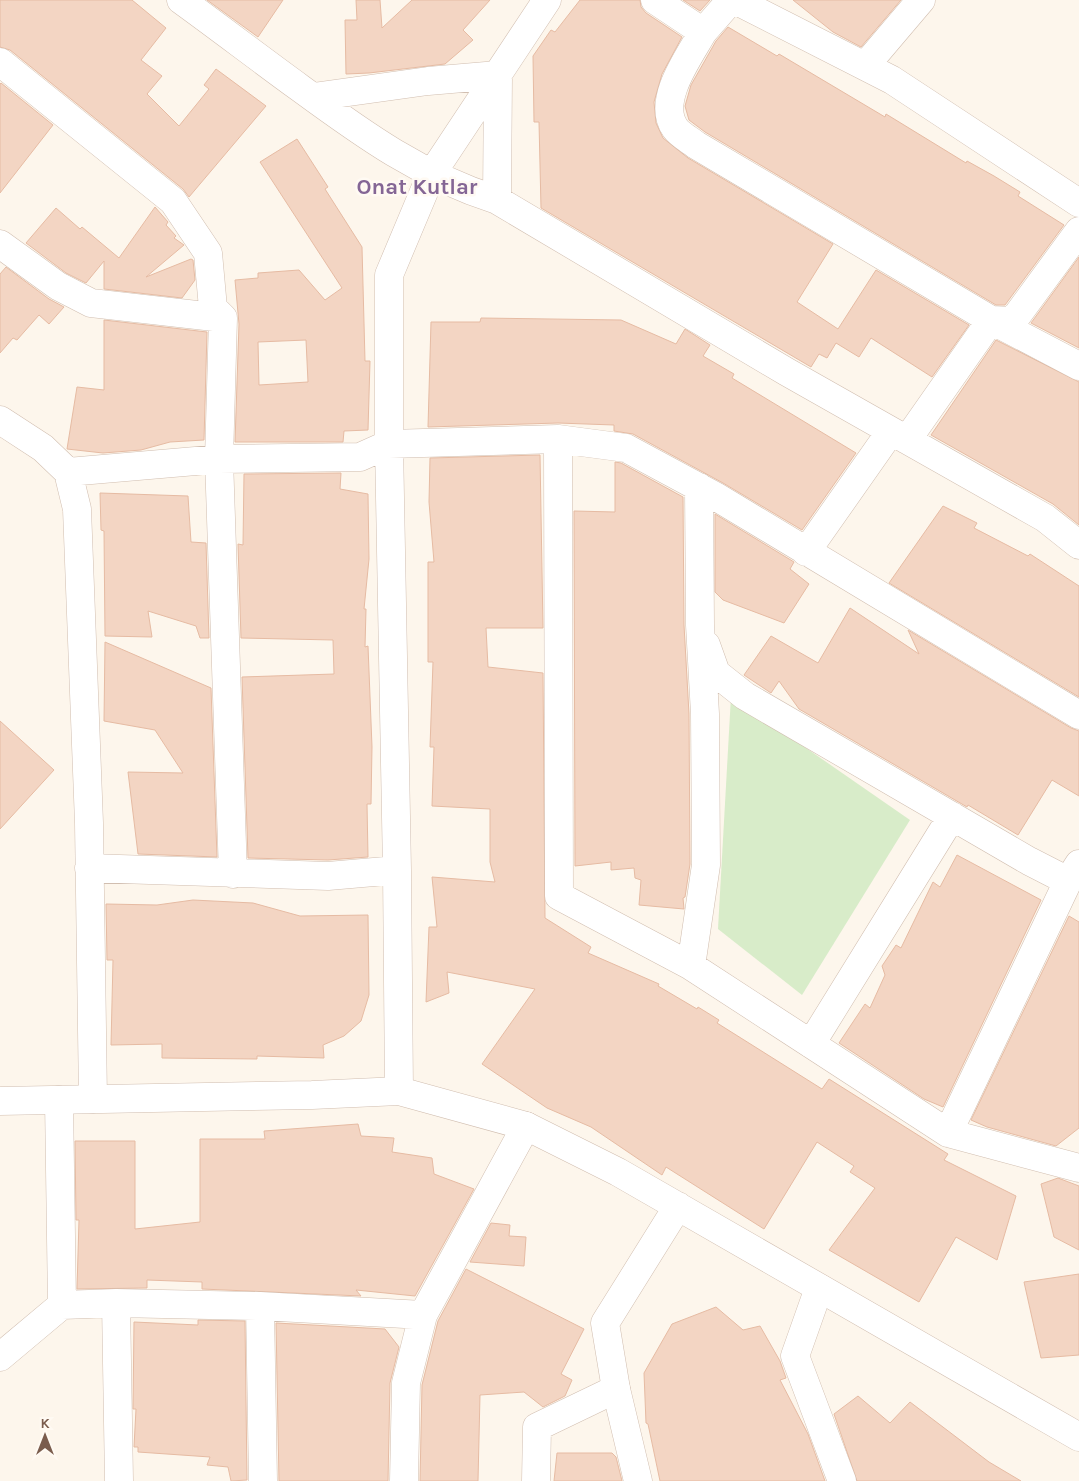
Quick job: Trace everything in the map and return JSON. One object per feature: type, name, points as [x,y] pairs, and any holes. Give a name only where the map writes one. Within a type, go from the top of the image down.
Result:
[{"type":"street","points":[[181,0],[386,149],[431,175],[465,190],[497,200],[787,372],[1045,518],[1079,545]]},
{"type":"street","points":[[399,1091],[389,444],[389,275],[431,175],[546,0]]},
{"type":"street","points":[[656,0],[703,32]]},
{"type":"street","points":[[1079,203],[892,80],[733,0],[703,32],[671,93],[668,111],[675,128],[696,145],[991,320],[1079,366]]},
{"type":"street","points":[[865,66],[921,0]]},
{"type":"street","points":[[0,62],[173,201],[208,253],[213,308],[223,318],[219,459],[234,874]]},
{"type":"street","points":[[313,97],[428,81],[498,75]]},
{"type":"street","points":[[497,200],[498,75]]},
{"type":"street","points":[[991,320],[1013,321],[1079,231]]},
{"type":"street","points":[[0,244],[50,280],[91,303],[223,318]]},
{"type":"street","points":[[806,552],[991,320]]},
{"type":"street","points":[[0,420],[43,448],[68,472],[77,509],[90,868],[93,1099]]},
{"type":"street","points":[[558,440],[559,896],[691,966],[948,1133],[1079,1167]]},
{"type":"street","points":[[68,472],[219,459],[360,457],[389,444],[558,440],[626,448],[699,487],[1079,716]]},
{"type":"street","points":[[691,966],[706,865],[705,714],[700,625],[699,487]]},
{"type":"street","points":[[700,625],[716,674],[745,696],[1029,861],[1074,873],[948,1133]]},
{"type":"street","points":[[811,1044],[952,816]]},
{"type":"street","points":[[90,868],[328,876],[397,870]]},
{"type":"street","points":[[0,1101],[399,1091],[526,1126],[618,1172],[819,1288],[1078,1433]]},
{"type":"street","points":[[59,1100],[62,1305]]},
{"type":"street","points":[[404,1481],[406,1383],[423,1315],[526,1126]]},
{"type":"street","points":[[638,1481],[616,1389],[605,1324],[678,1206]]},
{"type":"street","points":[[819,1288],[795,1356],[842,1481]]},
{"type":"street","points":[[0,1358],[62,1305],[116,1303],[260,1306],[423,1315]]},
{"type":"street","points":[[116,1303],[119,1481]]},
{"type":"street","points":[[260,1306],[263,1481]]},
{"type":"street","points":[[536,1481],[536,1427],[616,1389]]},
{"type":"green space","points":[[731,696],[910,820],[802,995],[718,929]]},
{"type":"building","points":[[0,0],[132,0],[166,28],[141,60],[162,76],[147,94],[179,126],[209,89],[204,85],[216,69],[266,106],[189,197],[183,189],[10,50],[0,47]]},
{"type":"building","points":[[207,0],[283,0],[258,37]]},
{"type":"building","points":[[356,0],[380,0],[382,28],[412,0],[490,0],[463,30],[473,40],[445,64],[346,74],[345,20],[357,20]]},
{"type":"building","points":[[580,0],[640,0],[641,7],[646,13],[682,37],[662,74],[654,102],[656,123],[663,138],[688,158],[833,244],[797,302],[838,329],[876,270],[969,325],[932,377],[871,338],[859,357],[836,343],[827,358],[819,354],[811,367],[541,208],[539,122],[534,122],[533,56],[551,30],[555,32]]},
{"type":"building","points":[[683,0],[710,0],[700,11]]},
{"type":"building","points":[[793,0],[901,0],[861,47],[833,32]]},
{"type":"building","points":[[728,27],[777,56],[779,54],[885,117],[886,114],[966,163],[967,161],[994,176],[1020,192],[1018,196],[1064,225],[1005,305],[996,305],[705,132],[689,120],[685,106],[691,85],[716,41]]},
{"type":"building","points":[[0,84],[53,125],[0,193]]},
{"type":"building","points":[[297,139],[328,187],[325,189],[362,247],[365,361],[370,361],[368,430],[344,431],[343,442],[235,442],[239,324],[235,280],[258,278],[258,273],[299,270],[325,300],[342,288],[260,162]],"holes":[[[306,340],[308,382],[259,385],[258,342]]]},
{"type":"building","points":[[155,207],[168,222],[166,225],[176,236],[174,238],[184,245],[146,277],[191,259],[193,260],[195,280],[182,298],[104,289],[104,261],[86,283],[66,273],[26,243],[56,208],[80,229],[82,227],[119,258]]},
{"type":"building","points":[[1079,257],[1079,348],[1031,323]]},
{"type":"building","points":[[6,267],[49,299],[64,307],[49,324],[39,315],[17,340],[13,338],[0,353],[0,274]]},
{"type":"building","points":[[481,318],[621,320],[676,344],[685,329],[710,345],[703,356],[734,374],[732,378],[856,453],[802,530],[723,483],[633,434],[614,431],[614,425],[558,423],[428,427],[431,322],[480,322]]},
{"type":"building","points":[[104,320],[207,332],[204,440],[170,442],[141,450],[103,453],[67,449],[77,387],[104,390]]},
{"type":"building","points":[[996,340],[1079,382],[1079,525],[1053,504],[931,435]]},
{"type":"building","points":[[540,455],[543,628],[486,628],[488,667],[543,673],[545,918],[591,947],[588,953],[659,984],[658,986],[719,1020],[717,1023],[822,1089],[829,1079],[948,1154],[944,1160],[1016,1196],[997,1260],[956,1237],[919,1302],[829,1250],[875,1188],[850,1172],[854,1166],[817,1142],[764,1229],[666,1167],[662,1175],[591,1127],[547,1108],[482,1064],[535,989],[447,972],[449,993],[426,1002],[429,927],[437,927],[432,877],[495,882],[490,862],[490,809],[432,806],[434,747],[430,747],[433,662],[428,662],[428,562],[434,562],[429,502],[430,458]]},
{"type":"building","points":[[615,462],[621,463],[683,497],[684,625],[689,714],[690,864],[685,897],[683,898],[684,909],[639,905],[641,880],[635,878],[634,868],[611,870],[611,862],[575,866],[574,511],[615,512]]},
{"type":"building","points":[[341,473],[340,489],[368,494],[369,559],[364,609],[366,609],[365,647],[368,646],[372,747],[371,804],[367,804],[368,857],[328,860],[248,858],[242,677],[334,674],[333,640],[241,638],[238,544],[243,545],[244,474]]},
{"type":"building","points":[[100,493],[188,496],[191,542],[206,543],[209,638],[200,638],[196,626],[148,611],[152,637],[105,636],[104,531],[101,530]]},
{"type":"building","points":[[943,506],[977,523],[974,528],[1028,556],[1030,554],[1079,586],[1079,697],[889,583]]},
{"type":"building","points":[[715,514],[794,562],[790,569],[809,584],[784,623],[723,600],[715,592]]},
{"type":"building","points":[[850,608],[919,654],[908,630],[1079,731],[1079,796],[1052,780],[1018,835],[799,709],[779,681],[771,693],[744,675],[771,636],[818,663]]},
{"type":"building","points":[[105,642],[211,688],[217,857],[138,854],[128,772],[183,773],[155,730],[104,721]]},
{"type":"building","points":[[0,721],[54,770],[0,829]]},
{"type":"building","points":[[957,855],[1041,900],[943,1107],[924,1099],[839,1043],[865,1004],[870,1008],[885,975],[882,966],[896,945],[901,948],[933,882],[940,887]]},
{"type":"building","points":[[193,900],[253,903],[300,916],[368,915],[369,995],[361,1021],[344,1036],[323,1045],[324,1058],[257,1056],[257,1059],[162,1058],[162,1044],[111,1045],[113,960],[107,960],[106,904],[157,905]]},
{"type":"building","points":[[1069,916],[1079,922],[1079,1128],[1056,1146],[987,1127],[971,1120]]},
{"type":"building","points":[[358,1124],[361,1136],[394,1138],[392,1152],[432,1158],[434,1174],[474,1189],[415,1296],[356,1290],[361,1296],[202,1289],[202,1282],[147,1280],[147,1288],[77,1289],[79,1220],[76,1220],[75,1141],[135,1141],[135,1229],[200,1222],[200,1139],[265,1139],[264,1131]]},
{"type":"building","points":[[1058,1178],[1079,1186],[1079,1250],[1054,1237],[1041,1184]]},
{"type":"building","points":[[491,1223],[510,1225],[509,1236],[526,1237],[524,1266],[470,1262]]},
{"type":"building","points":[[466,1269],[584,1329],[561,1374],[572,1380],[565,1396],[543,1407],[524,1392],[480,1395],[478,1481],[420,1481],[422,1385],[438,1321]]},
{"type":"building","points":[[1079,1274],[1079,1355],[1041,1358],[1024,1282]]},
{"type":"building","points":[[716,1307],[743,1330],[760,1326],[780,1361],[786,1378],[780,1380],[808,1434],[825,1481],[660,1481],[648,1424],[646,1423],[644,1373],[672,1324]]},
{"type":"building","points":[[198,1320],[245,1321],[247,1480],[231,1481],[228,1467],[207,1465],[210,1457],[138,1452],[138,1447],[134,1447],[136,1409],[133,1409],[134,1322],[198,1325]]},
{"type":"building","points":[[276,1323],[385,1329],[399,1347],[390,1383],[388,1481],[279,1481]]},
{"type":"building","points":[[858,1396],[890,1423],[910,1402],[989,1462],[1021,1481],[857,1481],[834,1414]]},
{"type":"building","points":[[557,1453],[612,1453],[616,1457],[622,1481],[554,1481]]},
{"type":"district","name":"Onat Kutlar","points":[[417,187]]}]
